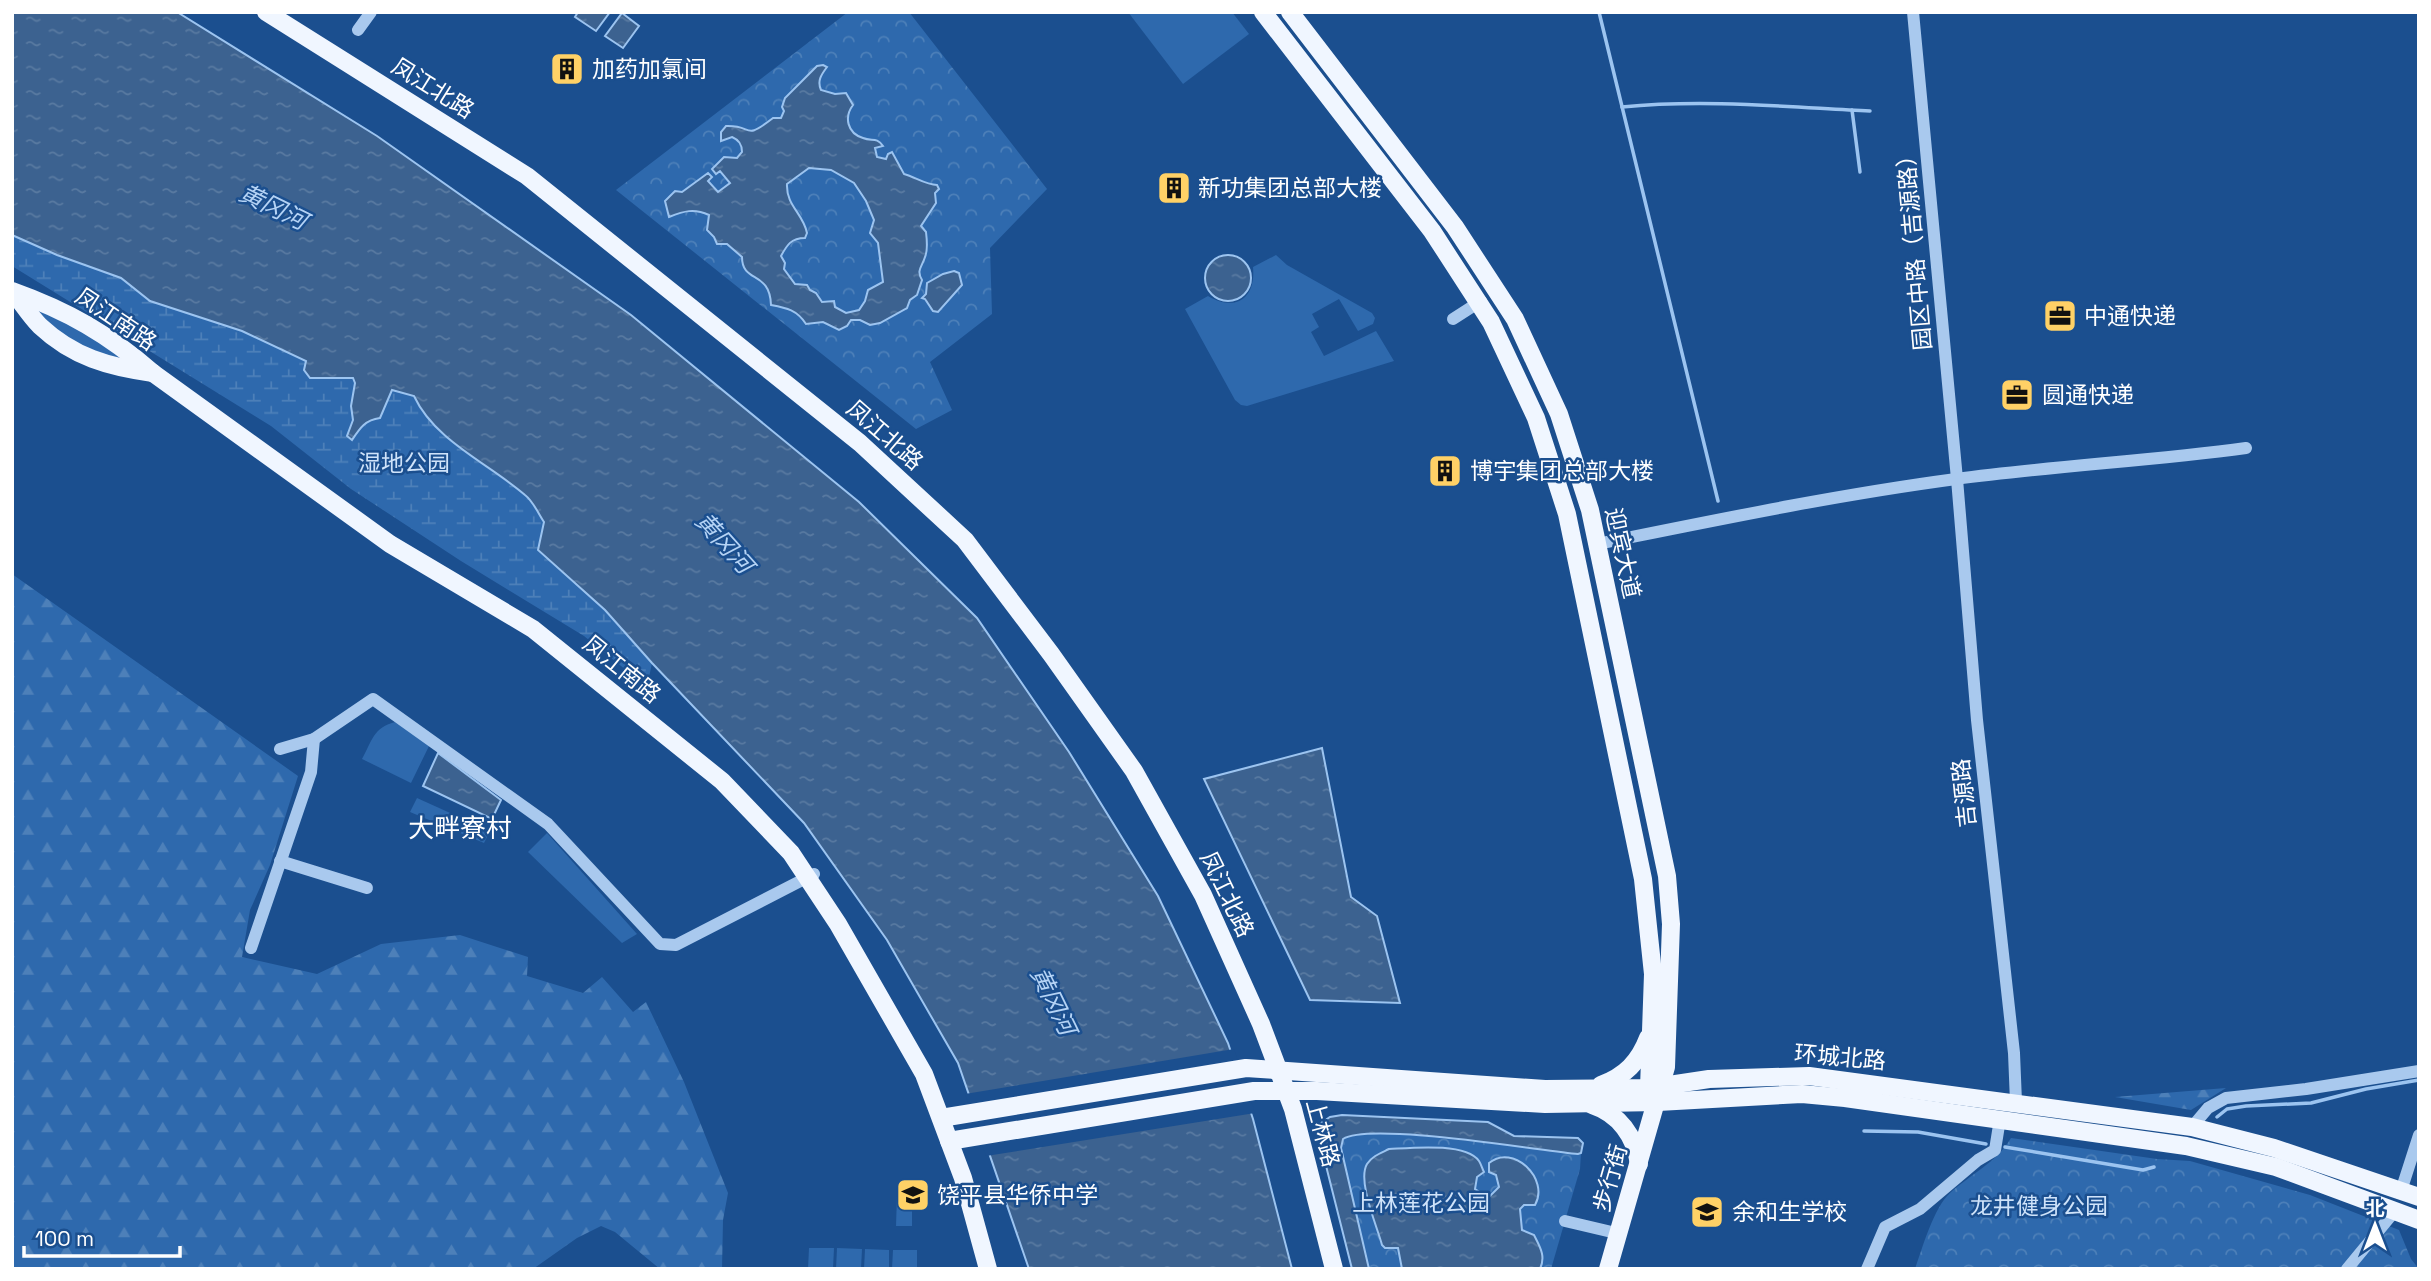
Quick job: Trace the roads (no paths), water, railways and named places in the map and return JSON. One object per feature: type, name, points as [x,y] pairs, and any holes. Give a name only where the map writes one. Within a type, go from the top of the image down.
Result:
[{"type":"main road","name":"凤江北路","points":[[267,12],[527,176],[860,443],[965,540],[1134,771],[1203,895],[1261,1024],[1286,1091]]},
{"type":"main road","name":"迎宾大道","points":[[1264,12],[1437,240],[1491,322],[1536,418],[1567,514],[1643,879],[1653,974],[1654,1095]]},
{"type":"main road","name":"迎宾大道","points":[[1290,12],[1455,227],[1515,318],[1559,414],[1590,510],[1668,888],[1671,973],[1666,1067],[1654,1095]]},
{"type":"main road","points":[[1437,240],[1455,227]]},
{"type":"main road","name":"凤江南路","points":[[152,373],[114,368],[76,353],[39,326],[12,292],[51,304],[88,323],[122,346],[152,373],[390,544],[533,629],[722,781],[791,853],[838,923],[924,1074],[963,1178],[988,1269]]},
{"type":"main road","points":[[1508,359],[1529,350]]},
{"type":"main road","points":[[1552,468],[1574,461]]},
{"type":"main road","points":[[1583,595],[1606,590]]},
{"type":"main road","points":[[1639,1165],[1635,1144],[1623,1124],[1584,1096],[1631,1068],[1645,1046],[1652,1020]]},
{"type":"main road","name":"环城北路","points":[[941,1118],[1246,1068],[1545,1089],[1584,1096]]},
{"type":"main road","name":"环城北路","points":[[1654,1095],[1709,1079],[1809,1076],[2009,1101],[2192,1127],[2274,1148],[2410,1194]]},
{"type":"main road","name":"环城北路","points":[[949,1141],[1254,1091],[1317,1091],[1545,1104],[1584,1096],[1705,1097],[1802,1094],[2186,1146],[2276,1167],[2419,1220]]},
{"type":"main road","name":"上林路","points":[[1286,1091],[1334,1269]]},
{"type":"main road","name":"步行街","points":[[1608,1269],[1639,1165],[1654,1095]]},
{"type":"main road","points":[[2000,1119],[2009,1101]]},
{"type":"main road","points":[[2394,1212],[2410,1194]]},
{"type":"street","points":[[358,30],[371,12]]},
{"type":"street","name":"园区中路（吉源路）","points":[[1913,12],[1957,479]]},
{"type":"street","points":[[1453,319],[1481,302]]},
{"type":"street","points":[[1597,544],[1734,516],[1957,479],[2246,448]]},
{"type":"street","name":"吉源路","points":[[1957,479],[1972,666],[2014,1053],[2009,1101]]},
{"type":"street","points":[[280,749],[314,739],[373,698],[548,824],[660,944],[676,945],[815,874]]},
{"type":"street","points":[[251,948],[311,772],[314,739]]},
{"type":"street","points":[[280,861],[367,888]]},
{"type":"street","points":[[2192,1127],[2208,1108],[2226,1098],[2306,1089],[2419,1071]]},
{"type":"street","points":[[1867,1269],[1885,1227],[1920,1209],[1978,1160],[1995,1150],[2000,1119]]},
{"type":"street","points":[[2410,1194],[2419,1135]]},
{"type":"street","points":[[2347,1269],[2394,1212]]},
{"type":"street","points":[[1565,1221],[1616,1233]]},
{"type":"water","name":"黄冈河","points":[[12,12],[177,12],[377,136],[631,315],[859,502],[977,618],[1069,752],[1158,896],[1228,1043],[1253,1119],[1292,1269],[1029,1269],[958,1063],[887,940],[804,823],[605,610],[538,550],[544,522],[528,498],[449,439],[423,412],[414,396],[392,390],[380,418],[363,425],[352,440],[347,436],[353,420],[353,378],[310,378],[304,370],[306,361],[242,331],[150,301],[121,278],[12,235]]},
{"type":"water","points":[[578,12],[610,12],[596,31],[575,17]]},
{"type":"water","points":[[622,13],[639,26],[623,48],[605,36]]},
{"type":"water","points":[[817,66],[827,67],[820,78],[821,90],[835,94],[846,93],[853,105],[848,119],[850,129],[858,136],[878,141],[883,146],[875,148],[877,157],[886,159],[892,152],[904,174],[937,185],[939,189],[935,193],[936,203],[921,226],[926,232],[927,248],[917,295],[910,300],[907,308],[880,323],[870,325],[860,320],[851,320],[839,330],[823,322],[806,324],[791,310],[771,305],[766,287],[746,271],[742,257],[727,244],[717,244],[707,230],[709,215],[689,211],[669,217],[665,201],[675,191],[682,192],[708,173],[712,177],[708,181],[718,192],[730,183],[720,171],[716,174],[712,169],[724,157],[737,158],[742,152],[738,141],[732,137],[721,141],[721,132],[726,126],[752,131],[773,118],[781,118],[785,98]],"holes":[[[809,168],[831,170],[854,183],[866,201],[874,220],[870,233],[878,243],[883,282],[868,290],[859,310],[846,313],[835,307],[834,301],[822,302],[807,285],[795,284],[784,269],[785,263],[781,256],[790,243],[805,238],[807,233],[789,198],[787,184]]]},
{"type":"water","points":[[1228,255],[1244,262],[1251,278],[1244,294],[1228,301],[1212,294],[1205,278],[1212,262]]},
{"type":"water","points":[[954,271],[959,273],[962,285],[938,312],[933,311],[922,298],[926,294],[927,283]]},
{"type":"water","points":[[1322,748],[1351,897],[1377,916],[1400,1003],[1310,1000],[1204,779]]},
{"type":"water","points":[[438,753],[501,800],[492,819],[423,786]]},
{"type":"water","points":[[1342,1115],[1488,1122],[1514,1136],[1578,1138],[1583,1143],[1581,1153],[1578,1154],[1418,1135],[1359,1135],[1343,1139],[1341,1148],[1369,1269],[1352,1269],[1318,1134],[1321,1123],[1330,1117]]},
{"type":"water","name":"上林莲花公园","points":[[1437,1148],[1472,1155],[1479,1161],[1484,1172],[1477,1177],[1475,1189],[1490,1196],[1499,1187],[1496,1175],[1489,1172],[1489,1163],[1508,1157],[1527,1167],[1538,1185],[1538,1195],[1535,1205],[1524,1205],[1520,1209],[1522,1230],[1534,1235],[1542,1256],[1540,1269],[1402,1269],[1398,1248],[1385,1248],[1382,1245],[1364,1181],[1369,1161],[1389,1149]]},
{"type":"waterway","points":[[1599,12],[1718,501]]},
{"type":"waterway","points":[[1622,107],[1715,104],[1870,111]]},
{"type":"waterway","points":[[1852,110],[1860,172]]},
{"type":"waterway","points":[[2217,1117],[2227,1109],[2311,1103],[2366,1089],[2419,1080]]},
{"type":"waterway","points":[[1864,1131],[1918,1132],[1986,1144]]},
{"type":"waterway","points":[[2005,1147],[2143,1170],[2154,1167]]},
{"type":"place","name":"加药加氯间","points":[[567,69]]},
{"type":"place","name":"新功集团总部大楼","points":[[1174,188]]},
{"type":"place","name":"中通快递","points":[[2060,316]]},
{"type":"place","name":"圆通快递","points":[[2017,395]]},
{"type":"place","name":"博宇集团总部大楼","points":[[1445,471]]},
{"type":"place","name":"饶平县华侨中学","points":[[913,1195]]},
{"type":"place","name":"余和生学校","points":[[1707,1212]]},
{"type":"district","name":"大畔寮村","points":[[460,828]]},
{"type":"park label","name":"湿地公园","points":[[404,463]]},
{"type":"park label","name":"龙井健身公园","points":[[2039,1206]]}]
